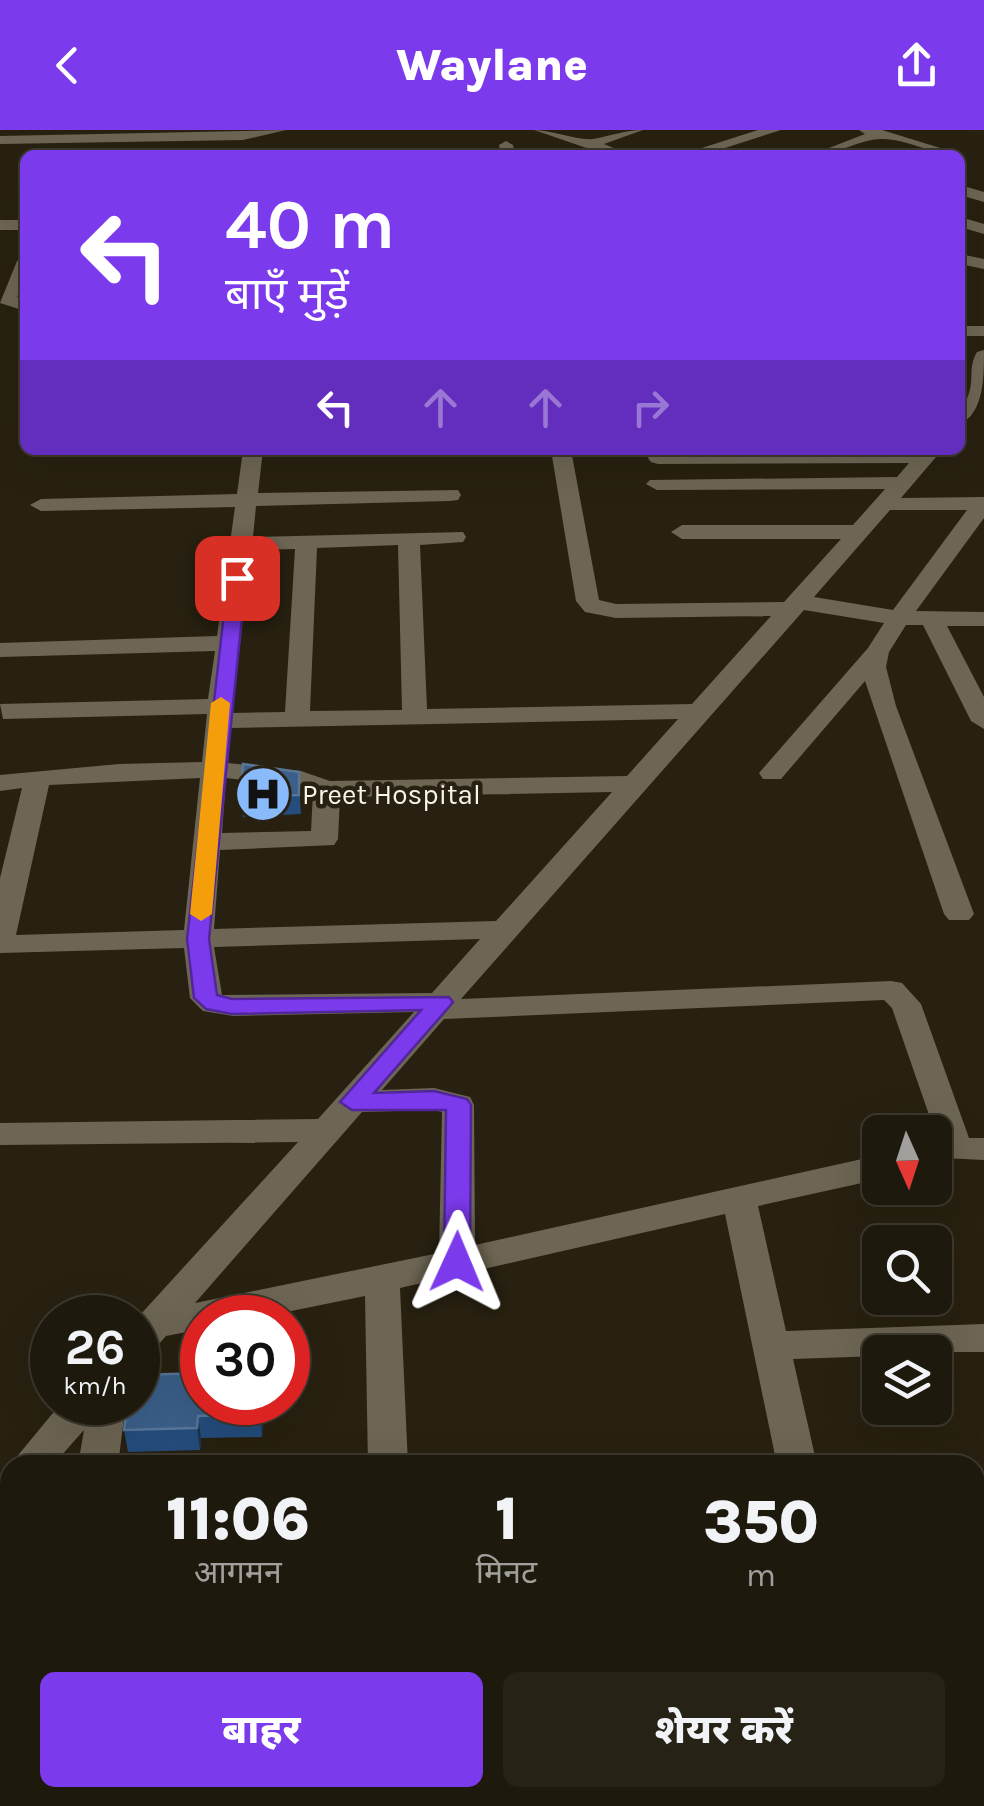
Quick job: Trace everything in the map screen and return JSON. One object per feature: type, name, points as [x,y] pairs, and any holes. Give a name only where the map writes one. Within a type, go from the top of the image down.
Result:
[{"type":"street","points":[[0,140],[63,134],[232,136],[279,130]]},
{"type":"street","points":[[541,130],[604,150]]},
{"type":"street","points":[[587,145],[636,130]]},
{"type":"street","points":[[704,150],[774,130]]},
{"type":"street","points":[[839,150],[873,132],[938,150]]},
{"type":"street","points":[[970,261],[984,247]]},
{"type":"street","points":[[20,277],[7,303],[20,305]]},
{"type":"street","points":[[975,393],[978,365],[984,356]]},
{"type":"street","points":[[251,455],[198,939],[206,998],[214,1004],[438,1006],[891,990],[906,1004],[965,1150]]},
{"type":"street","points":[[563,455],[588,601],[593,607],[616,611],[796,606],[898,618],[984,620]]},
{"type":"street","points":[[658,458],[861,455]]},
{"type":"street","points":[[160,1317],[928,455]]},
{"type":"street","points":[[657,484],[894,493],[984,504]]},
{"type":"street","points":[[41,505],[450,496]]},
{"type":"street","points":[[772,772],[876,652],[984,504]]},
{"type":"street","points":[[682,532],[860,532]]},
{"type":"street","points":[[241,544],[455,537]]},
{"type":"street","points":[[410,538],[415,717]]},
{"type":"street","points":[[297,720],[306,542]]},
{"type":"street","points":[[948,550],[984,552]]},
{"type":"street","points":[[932,620],[984,721]]},
{"type":"street","points":[[0,650],[229,643]]},
{"type":"street","points":[[876,652],[874,667],[883,706],[959,914]]},
{"type":"street","points":[[2,710],[220,714],[297,720],[700,712]]},
{"type":"street","points":[[0,783],[214,768],[310,778],[327,788],[635,784]]},
{"type":"street","points":[[37,779],[0,942],[504,930]]},
{"type":"street","points":[[207,842],[324,839],[327,788]]},
{"type":"street","points":[[352,1102],[434,1099],[458,1105],[457,1262]]},
{"type":"street","points":[[0,1134],[327,1130]]},
{"type":"street","points":[[160,1330],[862,1171]]},
{"type":"street","points":[[739,1197],[794,1455]]},
{"type":"street","points":[[382,1278],[388,1455]]},
{"type":"street","points":[[772,1346],[984,1338]]},
{"type":"street","points":[[39,1455],[65,1425]]},
{"type":"street","points":[[99,1455],[104,1425]]},
{"type":"building","points":[[243,764],[299,772],[299,795],[241,797]]},
{"type":"building","points":[[160,1374],[180,1374],[180,1425],[197,1428],[124,1430],[125,1425],[160,1425]]},
{"type":"slow traffic","points":[[201,914],[221,703]]},
{"type":"place","name":"Preet Hospital","points":[[263,794]]},
{"type":"route","points":[[237,578],[220,706],[198,939],[202,986],[206,998],[214,1004],[232,1006],[441,1002],[352,1102],[434,1099],[458,1105],[457,1262]]}]
